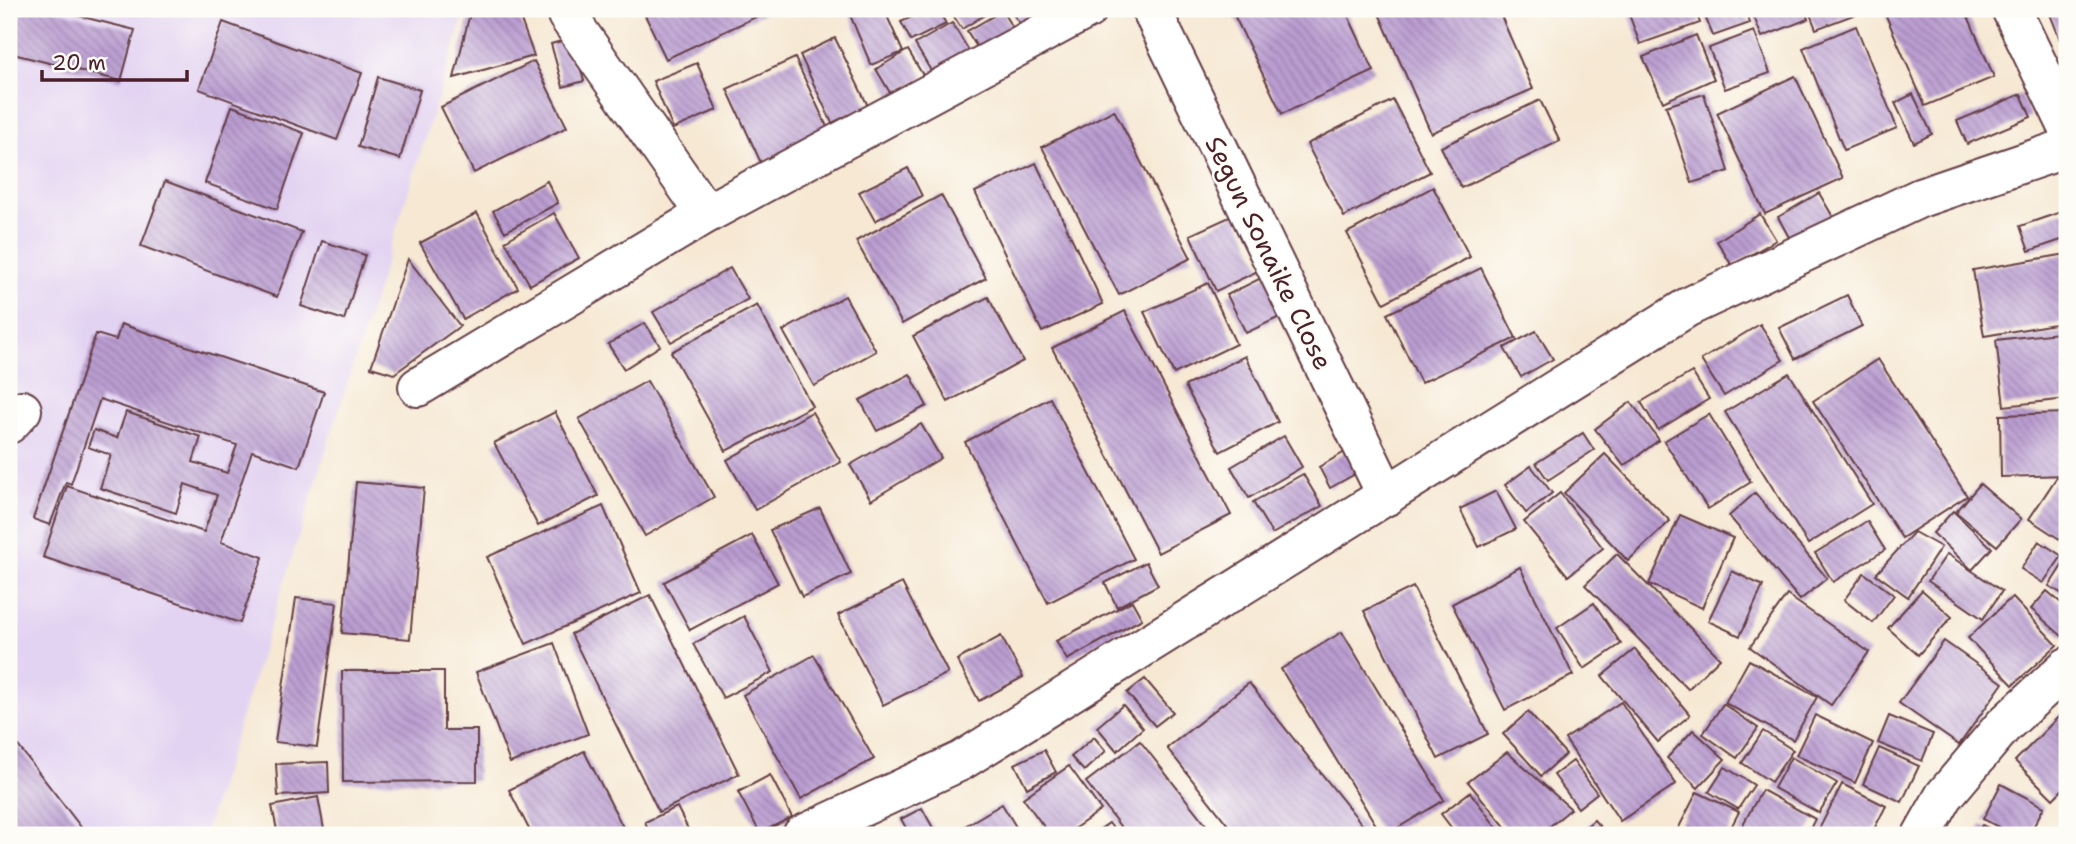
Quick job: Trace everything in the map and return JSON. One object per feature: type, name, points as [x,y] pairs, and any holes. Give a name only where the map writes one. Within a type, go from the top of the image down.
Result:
[{"type":"street","points":[[418,387],[706,214],[1088,9]]},
{"type":"street","name":"Segun Sonaike Close","points":[[1152,9],[1387,496]]},
{"type":"street","points":[[2011,9],[2067,125]]},
{"type":"street","points":[[568,15],[706,214]]},
{"type":"street","points":[[802,835],[961,761],[1688,307],[1920,198],[2067,148]]},
{"type":"street","points":[[1922,835],[1944,796],[2003,726],[2067,667]]},
{"type":"shaded area","points":[[9,9],[466,9],[204,835],[9,835]]},
{"type":"building","points":[[9,9],[51,9],[135,30],[121,81],[9,53]]},
{"type":"building","points":[[471,9],[517,9],[534,56],[454,78]]},
{"type":"building","points":[[642,9],[773,9],[666,59]]},
{"type":"building","points":[[863,9],[884,9],[903,52],[871,65],[850,15]]},
{"type":"building","points":[[927,9],[938,9],[946,24],[911,41],[901,22]]},
{"type":"building","points":[[949,9],[994,9],[962,29]]},
{"type":"building","points":[[1011,9],[1059,9],[1026,32]]},
{"type":"building","points":[[1253,9],[1345,9],[1374,71],[1282,114],[1235,17]]},
{"type":"building","points":[[1377,9],[1498,9],[1533,89],[1431,133]]},
{"type":"building","points":[[1627,9],[1695,9],[1700,23],[1640,44]]},
{"type":"building","points":[[1702,9],[1744,9],[1750,23],[1713,36]]},
{"type":"building","points":[[1751,9],[1804,9],[1808,19],[1762,37]]},
{"type":"building","points":[[1808,9],[1854,9],[1856,14],[1816,29]]},
{"type":"building","points":[[1883,9],[1965,9],[1994,77],[1925,106]]},
{"type":"building","points":[[2048,9],[2067,9],[2067,57]]},
{"type":"building","points":[[1002,11],[1017,35],[982,55],[967,31]]},
{"type":"building","points":[[223,22],[362,73],[337,140],[199,89]]},
{"type":"building","points":[[952,23],[971,54],[934,76],[915,44]]},
{"type":"building","points":[[1856,26],[1897,128],[1844,150],[1803,48]]},
{"type":"building","points":[[1754,31],[1770,73],[1725,89],[1709,48]]},
{"type":"building","points":[[1696,35],[1714,79],[1663,102],[1643,57]]},
{"type":"building","points":[[572,38],[584,81],[563,87],[551,44]]},
{"type":"building","points":[[835,38],[868,106],[832,123],[800,55]]},
{"type":"building","points":[[908,50],[924,77],[892,96],[876,69]]},
{"type":"building","points":[[795,58],[829,131],[761,163],[727,89]]},
{"type":"building","points":[[534,61],[567,127],[474,173],[441,107]]},
{"type":"building","points":[[697,63],[717,110],[673,129],[653,81]]},
{"type":"building","points":[[1795,76],[1843,178],[1765,214],[1717,113]]},
{"type":"building","points":[[378,77],[420,90],[400,159],[358,147]]},
{"type":"building","points":[[1704,94],[1729,171],[1692,183],[1666,106]]},
{"type":"building","points":[[1913,94],[1932,134],[1914,143],[1895,103]]},
{"type":"building","points":[[2021,94],[2031,117],[1967,144],[1957,121]]},
{"type":"building","points":[[1393,100],[1430,172],[1344,217],[1307,144]]},
{"type":"building","points":[[1540,100],[1560,141],[1461,188],[1441,147]]},
{"type":"building","points":[[232,106],[304,133],[277,209],[205,183]]},
{"type":"building","points":[[1114,110],[1191,258],[1119,295],[1042,147]]},
{"type":"building","points":[[1036,163],[1103,304],[1042,332],[975,192]]},
{"type":"building","points":[[908,168],[922,196],[875,221],[859,192]]},
{"type":"building","points":[[165,181],[302,232],[277,297],[141,246]]},
{"type":"building","points":[[547,181],[558,203],[505,232],[493,211]]},
{"type":"building","points":[[1433,187],[1470,257],[1384,303],[1347,233]]},
{"type":"building","points":[[1819,193],[1833,217],[1791,241],[1778,217]]},
{"type":"building","points":[[941,195],[986,278],[902,324],[856,241]]},
{"type":"building","points":[[2067,210],[2067,238],[2029,251],[2020,226]]},
{"type":"building","points":[[477,213],[518,288],[463,319],[420,243]]},
{"type":"building","points":[[554,213],[579,258],[530,285],[505,241]]},
{"type":"building","points":[[1236,214],[1262,269],[1216,291],[1190,235]]},
{"type":"building","points":[[1760,214],[1776,240],[1732,266],[1717,241]]},
{"type":"building","points":[[322,241],[365,255],[344,320],[301,306]]},
{"type":"building","points":[[2067,254],[2067,322],[1984,336],[1973,270]]},
{"type":"building","points":[[408,259],[460,326],[394,374],[371,367]]},
{"type":"building","points":[[730,268],[748,299],[671,342],[653,312]]},
{"type":"building","points":[[1481,268],[1516,338],[1421,383],[1387,314]]},
{"type":"building","points":[[1267,275],[1286,314],[1246,333],[1227,295]]},
{"type":"building","points":[[1208,283],[1236,344],[1174,374],[1144,312]]},
{"type":"building","points":[[1847,295],[1862,326],[1795,359],[1779,328]]},
{"type":"building","points":[[845,296],[876,351],[814,386],[783,331]]},
{"type":"building","points":[[988,297],[1023,361],[948,402],[913,336]]},
{"type":"building","points":[[757,305],[812,406],[726,451],[671,352]]},
{"type":"building","points":[[1125,311],[1231,515],[1158,553],[1052,348]]},
{"type":"building","points":[[645,323],[660,346],[624,369],[608,344]]},
{"type":"building","points":[[121,324],[324,392],[299,467],[252,451],[221,542],[263,557],[240,623],[43,557],[67,486],[204,532],[217,495],[185,484],[176,513],[100,488],[111,455],[88,447],[94,430],[117,438],[126,412],[201,437],[193,462],[227,473],[237,445],[100,399],[71,484],[66,482],[50,525],[33,519],[96,334],[116,340]]},
{"type":"building","points":[[1760,324],[1783,360],[1724,396],[1701,360]]},
{"type":"building","points":[[1536,331],[1553,359],[1521,377],[1504,348]]},
{"type":"building","points":[[2067,332],[2067,399],[2004,406],[1996,340]]},
{"type":"building","points":[[1245,356],[1278,422],[1220,452],[1185,386]]},
{"type":"building","points":[[1878,359],[1967,496],[1902,538],[1813,401]]},
{"type":"building","points":[[1692,372],[1709,399],[1658,430],[1641,402]]},
{"type":"building","points":[[1789,373],[1872,504],[1808,544],[1725,412]]},
{"type":"building","points":[[910,374],[927,406],[877,431],[860,400]]},
{"type":"building","points":[[647,381],[714,497],[645,536],[579,419]]},
{"type":"building","points":[[1050,398],[1134,559],[1048,603],[965,442]]},
{"type":"building","points":[[1631,402],[1659,440],[1624,466],[1595,429]]},
{"type":"building","points":[[555,412],[598,496],[538,526],[494,443]]},
{"type":"building","points":[[812,412],[841,462],[755,510],[727,460]]},
{"type":"building","points":[[2067,413],[2067,475],[2001,477],[2000,415]]},
{"type":"building","points":[[1709,414],[1751,482],[1708,509],[1664,441]]},
{"type":"building","points":[[921,424],[941,458],[871,500],[850,465]]},
{"type":"building","points":[[1583,433],[1594,450],[1548,480],[1536,463]]},
{"type":"building","points":[[1284,436],[1302,467],[1249,498],[1231,467]]},
{"type":"building","points":[[1352,448],[1364,469],[1330,488],[1319,467]]},
{"type":"building","points":[[1605,454],[1670,521],[1628,561],[1564,493]]},
{"type":"building","points":[[1531,466],[1552,493],[1526,513],[1505,485]]},
{"type":"building","points":[[1303,474],[1322,506],[1272,534],[1253,502]]},
{"type":"building","points":[[2057,477],[2067,484],[2067,544],[2029,519]]},
{"type":"building","points":[[356,482],[424,488],[410,639],[342,633]]},
{"type":"building","points":[[1980,484],[2021,519],[1997,546],[1956,512]]},
{"type":"building","points":[[1496,491],[1516,529],[1479,547],[1460,509]]},
{"type":"building","points":[[1560,493],[1603,548],[1568,576],[1524,522]]},
{"type":"building","points":[[1755,493],[1827,578],[1800,600],[1729,516]]},
{"type":"building","points":[[603,506],[641,593],[526,644],[487,557]]},
{"type":"building","points":[[820,508],[851,574],[802,597],[770,530]]},
{"type":"building","points":[[1953,511],[1992,548],[1972,570],[1933,533]]},
{"type":"building","points":[[1680,515],[1733,538],[1702,608],[1649,584]]},
{"type":"building","points":[[1867,521],[1885,550],[1833,582],[1815,553]]},
{"type":"building","points":[[1914,532],[1941,547],[1908,597],[1876,574]]},
{"type":"building","points":[[752,535],[778,583],[690,630],[664,582]]},
{"type":"building","points":[[2039,541],[2062,556],[2043,583],[2021,569]]},
{"type":"building","points":[[1617,554],[1720,658],[1688,689],[1585,585]]},
{"type":"building","points":[[1947,554],[2002,591],[1983,619],[1928,581]]},
{"type":"building","points":[[2067,558],[2067,593],[2066,596],[2049,586]]},
{"type":"building","points":[[1146,562],[1158,585],[1117,607],[1105,583]]},
{"type":"building","points":[[1520,567],[1573,675],[1505,710],[1452,604]]},
{"type":"building","points":[[1732,571],[1763,586],[1740,636],[1708,621]]},
{"type":"building","points":[[1864,573],[1894,595],[1873,623],[1844,600]]},
{"type":"building","points":[[902,583],[948,673],[883,705],[838,615]]},
{"type":"building","points":[[1413,587],[1488,734],[1438,759],[1364,611]]},
{"type":"building","points":[[1922,590],[1952,617],[1918,655],[1888,628]]},
{"type":"building","points":[[2047,591],[2067,608],[2067,633],[2063,637],[2031,609]]},
{"type":"building","points":[[650,595],[739,774],[659,812],[571,634]]},
{"type":"building","points":[[1787,595],[1869,652],[1831,705],[1750,647]]},
{"type":"building","points":[[2012,597],[2057,645],[2013,685],[1968,638]]},
{"type":"building","points":[[296,598],[337,603],[317,747],[275,742]]},
{"type":"building","points":[[1132,601],[1142,619],[1067,660],[1056,641]]},
{"type":"building","points":[[1594,603],[1621,644],[1584,669],[1557,628]]},
{"type":"building","points":[[744,616],[773,672],[723,698],[693,644]]},
{"type":"building","points":[[1342,632],[1444,800],[1386,835],[1382,835],[1281,669]]},
{"type":"building","points":[[1001,636],[1023,677],[979,701],[957,660]]},
{"type":"building","points":[[1944,641],[2003,683],[1959,745],[1899,703]]},
{"type":"building","points":[[554,643],[588,734],[510,763],[476,672]]},
{"type":"building","points":[[1635,649],[1690,715],[1658,742],[1602,676]]},
{"type":"building","points":[[814,655],[874,759],[801,799],[743,695]]},
{"type":"building","points":[[1749,660],[1817,697],[1793,740],[1725,703]]},
{"type":"building","points":[[342,671],[444,671],[444,730],[477,730],[477,781],[343,782]]},
{"type":"building","points":[[1145,679],[1173,712],[1155,726],[1127,693]]},
{"type":"building","points":[[1249,683],[1365,828],[1356,835],[1236,835],[1167,748]]},
{"type":"building","points":[[1621,702],[1676,784],[1620,821],[1565,739]]},
{"type":"building","points":[[1723,704],[1758,728],[1737,758],[1703,734]]},
{"type":"building","points":[[1123,705],[1143,728],[1117,751],[1097,727]]},
{"type":"building","points":[[2067,708],[2067,785],[2053,799],[2015,761]]},
{"type":"building","points":[[1528,712],[1566,754],[1541,776],[1503,734]]},
{"type":"building","points":[[1815,715],[1873,743],[1855,783],[1796,755]]},
{"type":"building","points":[[1889,716],[1933,734],[1922,761],[1878,743]]},
{"type":"building","points":[[1693,730],[1725,759],[1698,788],[1667,758]]},
{"type":"building","points":[[1763,731],[1793,750],[1771,782],[1742,763]]},
{"type":"building","points":[[9,734],[87,835],[9,835]]},
{"type":"building","points":[[1094,737],[1106,751],[1084,771],[1071,757]]},
{"type":"building","points":[[1140,741],[1214,835],[1127,835],[1086,782]]},
{"type":"building","points":[[1879,748],[1919,766],[1902,802],[1863,784]]},
{"type":"building","points":[[1044,750],[1056,772],[1027,788],[1015,764]]},
{"type":"building","points":[[584,751],[627,835],[532,835],[509,790]]},
{"type":"building","points":[[1507,752],[1571,809],[1539,835],[1512,835],[1468,782]]},
{"type":"building","points":[[1791,757],[1837,783],[1819,813],[1774,788]]},
{"type":"building","points":[[1573,761],[1597,793],[1578,808],[1554,775]]},
{"type":"building","points":[[328,762],[329,793],[278,796],[276,764]]},
{"type":"building","points":[[1069,766],[1101,810],[1065,835],[1050,835],[1023,798]]},
{"type":"building","points":[[1725,767],[1754,785],[1738,809],[1709,792]]},
{"type":"building","points":[[770,775],[792,817],[760,833],[738,792]]},
{"type":"building","points":[[1842,784],[1886,806],[1871,835],[1816,835]]},
{"type":"building","points":[[2001,784],[2044,807],[2029,835],[2014,835],[1983,819]]},
{"type":"building","points":[[1762,790],[1815,819],[1807,835],[1737,835]]},
{"type":"building","points":[[1470,792],[1502,835],[1457,835],[1441,814]]},
{"type":"building","points":[[1697,792],[1739,812],[1727,835],[1675,835]]},
{"type":"building","points":[[318,797],[325,835],[278,835],[272,806]]},
{"type":"building","points":[[1002,804],[1021,835],[950,835]]},
{"type":"building","points":[[677,807],[691,835],[651,835],[645,822]]},
{"type":"building","points":[[922,808],[937,835],[910,835],[901,819]]},
{"type":"building","points":[[1594,820],[1607,835],[1576,835]]},
{"type":"building","points":[[1109,823],[1118,835],[1092,835]]},
{"type":"building","points":[[1982,825],[2002,835],[1977,835]]},
{"type":"building","points":[[407,829],[408,835],[381,835],[381,834]]}]
